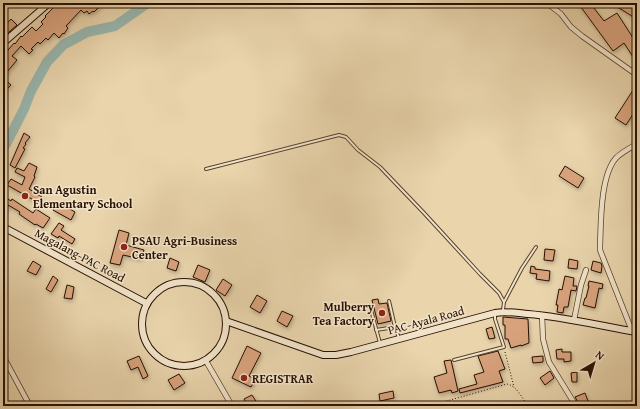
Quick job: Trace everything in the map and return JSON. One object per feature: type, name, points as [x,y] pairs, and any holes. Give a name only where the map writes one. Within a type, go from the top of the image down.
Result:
[{"type":"street","points":[[4,40],[49,3]]},
{"type":"street","points":[[547,3],[561,14],[571,27],[637,75]]},
{"type":"street","points":[[634,332],[600,247],[602,208],[606,181],[610,168],[617,157],[637,144]]},
{"type":"street","name":"Magalang-PAC Road","points":[[3,226],[146,303]]},
{"type":"street","points":[[574,320],[581,285],[586,270]]},
{"type":"street","points":[[179,281],[192,282],[205,287],[216,296],[223,307],[226,321],[225,336],[218,350],[206,361],[193,366],[179,367],[166,363],[154,355],[146,344],[141,330],[142,316],[146,303],[154,292],[166,285],[179,281]]},
{"type":"street","name":"PAC-Ayala Road","points":[[226,321],[323,355],[336,355],[351,352],[502,312],[542,315],[634,332]]},
{"type":"street","points":[[542,315],[543,340],[549,362],[576,406]]},
{"type":"street","points":[[3,356],[30,406]]},
{"type":"street","points":[[206,361],[232,406]]},
{"type":"lane","points":[[206,169],[338,134],[346,137],[358,150],[380,167],[499,293],[504,302]]},
{"type":"lane","points":[[502,312],[504,302],[522,268],[536,247]]},
{"type":"lane","points":[[389,302],[399,339]]},
{"type":"lane","points":[[371,310],[380,344]]},
{"type":"lane","points":[[454,360],[504,347],[494,313]]},
{"type":"lane","points":[[376,330],[395,326]]},
{"type":"path","points":[[504,347],[514,387],[528,406]]},
{"type":"path","points":[[428,406],[507,384],[514,387]]},
{"type":"building","points":[[60,3],[103,3],[94,12],[93,11],[89,14],[87,11],[84,13],[81,10],[66,26],[68,28],[64,34],[63,33],[59,38],[54,33],[48,40],[46,38],[40,44],[38,42],[31,49],[33,50],[29,54],[21,46],[12,56],[17,60],[3,78],[3,56],[21,36],[22,37],[32,27],[36,31],[43,24],[41,22],[46,17],[45,16],[56,5],[57,6]]},
{"type":"building","points":[[578,3],[590,3],[604,21],[617,13],[637,44],[637,63],[624,43],[613,51]]},
{"type":"building","points":[[611,3],[637,3],[637,14],[635,18]]},
{"type":"building","points":[[11,19],[17,25],[3,37],[3,28]]},
{"type":"building","points":[[3,78],[11,85],[8,88],[3,84]]},
{"type":"building","points":[[637,84],[637,108],[626,125],[615,118]]},
{"type":"building","points":[[24,133],[30,137],[25,143],[26,144],[23,148],[25,149],[15,168],[10,165]]},
{"type":"building","points":[[29,163],[37,167],[35,177],[29,189],[42,197],[39,203],[7,185],[11,179],[22,185],[25,177],[15,172],[17,168],[24,171]]},
{"type":"building","points":[[565,166],[584,178],[578,188],[559,176]]},
{"type":"building","points":[[3,196],[11,201],[12,199],[33,213],[36,209],[50,218],[43,228],[36,224],[35,225],[19,214],[20,212],[8,205],[3,214]]},
{"type":"building","points":[[58,203],[75,212],[71,220],[53,210]]},
{"type":"building","points":[[59,223],[64,226],[61,230],[75,239],[72,244],[59,236],[58,238],[51,234]]},
{"type":"building","name":"PSAU Agri-Business Center","points":[[119,230],[129,233],[126,245],[144,250],[141,259],[123,255],[120,265],[110,263]]},
{"type":"building","points":[[545,249],[555,250],[553,261],[544,260]]},
{"type":"building","points":[[170,258],[179,262],[176,271],[167,268]]},
{"type":"building","points":[[569,259],[578,261],[577,269],[568,268]]},
{"type":"building","points":[[33,261],[41,266],[36,275],[27,271]]},
{"type":"building","points":[[593,261],[601,263],[601,273],[591,270]]},
{"type":"building","points":[[198,265],[210,270],[205,282],[193,277]]},
{"type":"building","points":[[531,266],[535,267],[535,269],[550,271],[549,281],[536,279],[537,274],[530,273]]},
{"type":"building","points":[[53,276],[58,280],[51,292],[46,289]]},
{"type":"building","points":[[565,276],[574,278],[573,286],[577,286],[576,291],[571,290],[568,307],[564,307],[563,313],[557,312],[558,305],[556,305],[559,289],[562,290]]},
{"type":"building","points":[[223,279],[232,285],[225,296],[216,290]]},
{"type":"building","points":[[589,281],[603,284],[602,289],[599,288],[595,308],[583,305],[589,286]]},
{"type":"building","points":[[67,285],[74,287],[72,299],[64,298]]},
{"type":"building","points":[[257,295],[267,301],[260,313],[250,307]]},
{"type":"building","name":"Mulberry Tea Factory","points":[[378,299],[379,304],[387,303],[391,321],[378,324],[372,300]]},
{"type":"building","points":[[282,311],[293,316],[287,327],[277,321]]},
{"type":"building","points":[[503,317],[528,319],[529,343],[511,348],[508,339],[505,339],[505,325],[503,325]]},
{"type":"building","points":[[492,327],[495,338],[489,339],[486,329]]},
{"type":"building","points":[[247,346],[261,353],[249,376],[255,379],[251,387],[232,378]]},
{"type":"building","points":[[562,349],[562,352],[571,352],[571,361],[564,362],[564,359],[557,359],[556,350]]},
{"type":"building","points":[[498,351],[505,369],[499,371],[503,382],[460,393],[459,389],[477,384],[474,375],[484,372],[478,356]]},
{"type":"building","points":[[139,356],[148,376],[143,379],[138,367],[131,370],[127,361]]},
{"type":"building","points":[[543,356],[543,362],[533,363],[532,357]]},
{"type":"building","points":[[451,360],[458,391],[452,393],[451,390],[439,393],[434,377],[447,373],[444,361]]},
{"type":"building","points":[[550,371],[554,378],[545,385],[540,378]]},
{"type":"building","points":[[577,372],[577,382],[572,382],[571,373]]},
{"type":"building","points":[[179,374],[185,383],[174,390],[168,380]]},
{"type":"building","points":[[393,391],[394,398],[380,401],[379,394]]},
{"type":"building","points":[[585,393],[588,401],[579,404],[575,397]]},
{"type":"building","points":[[252,395],[259,406],[248,406],[244,399]]},
{"type":"waterway","points":[[3,148],[47,62],[63,45],[87,32],[115,26],[146,3]]},
{"type":"place","name":"San Agustin Elementary School","points":[[25,196]]},
{"type":"place","name":"PSAU Agri-Business Center","points":[[124,247]]},
{"type":"place","name":"Mulberry Tea Factory","points":[[382,313]]},
{"type":"place","name":"REGISTRAR","points":[[244,378]]}]
